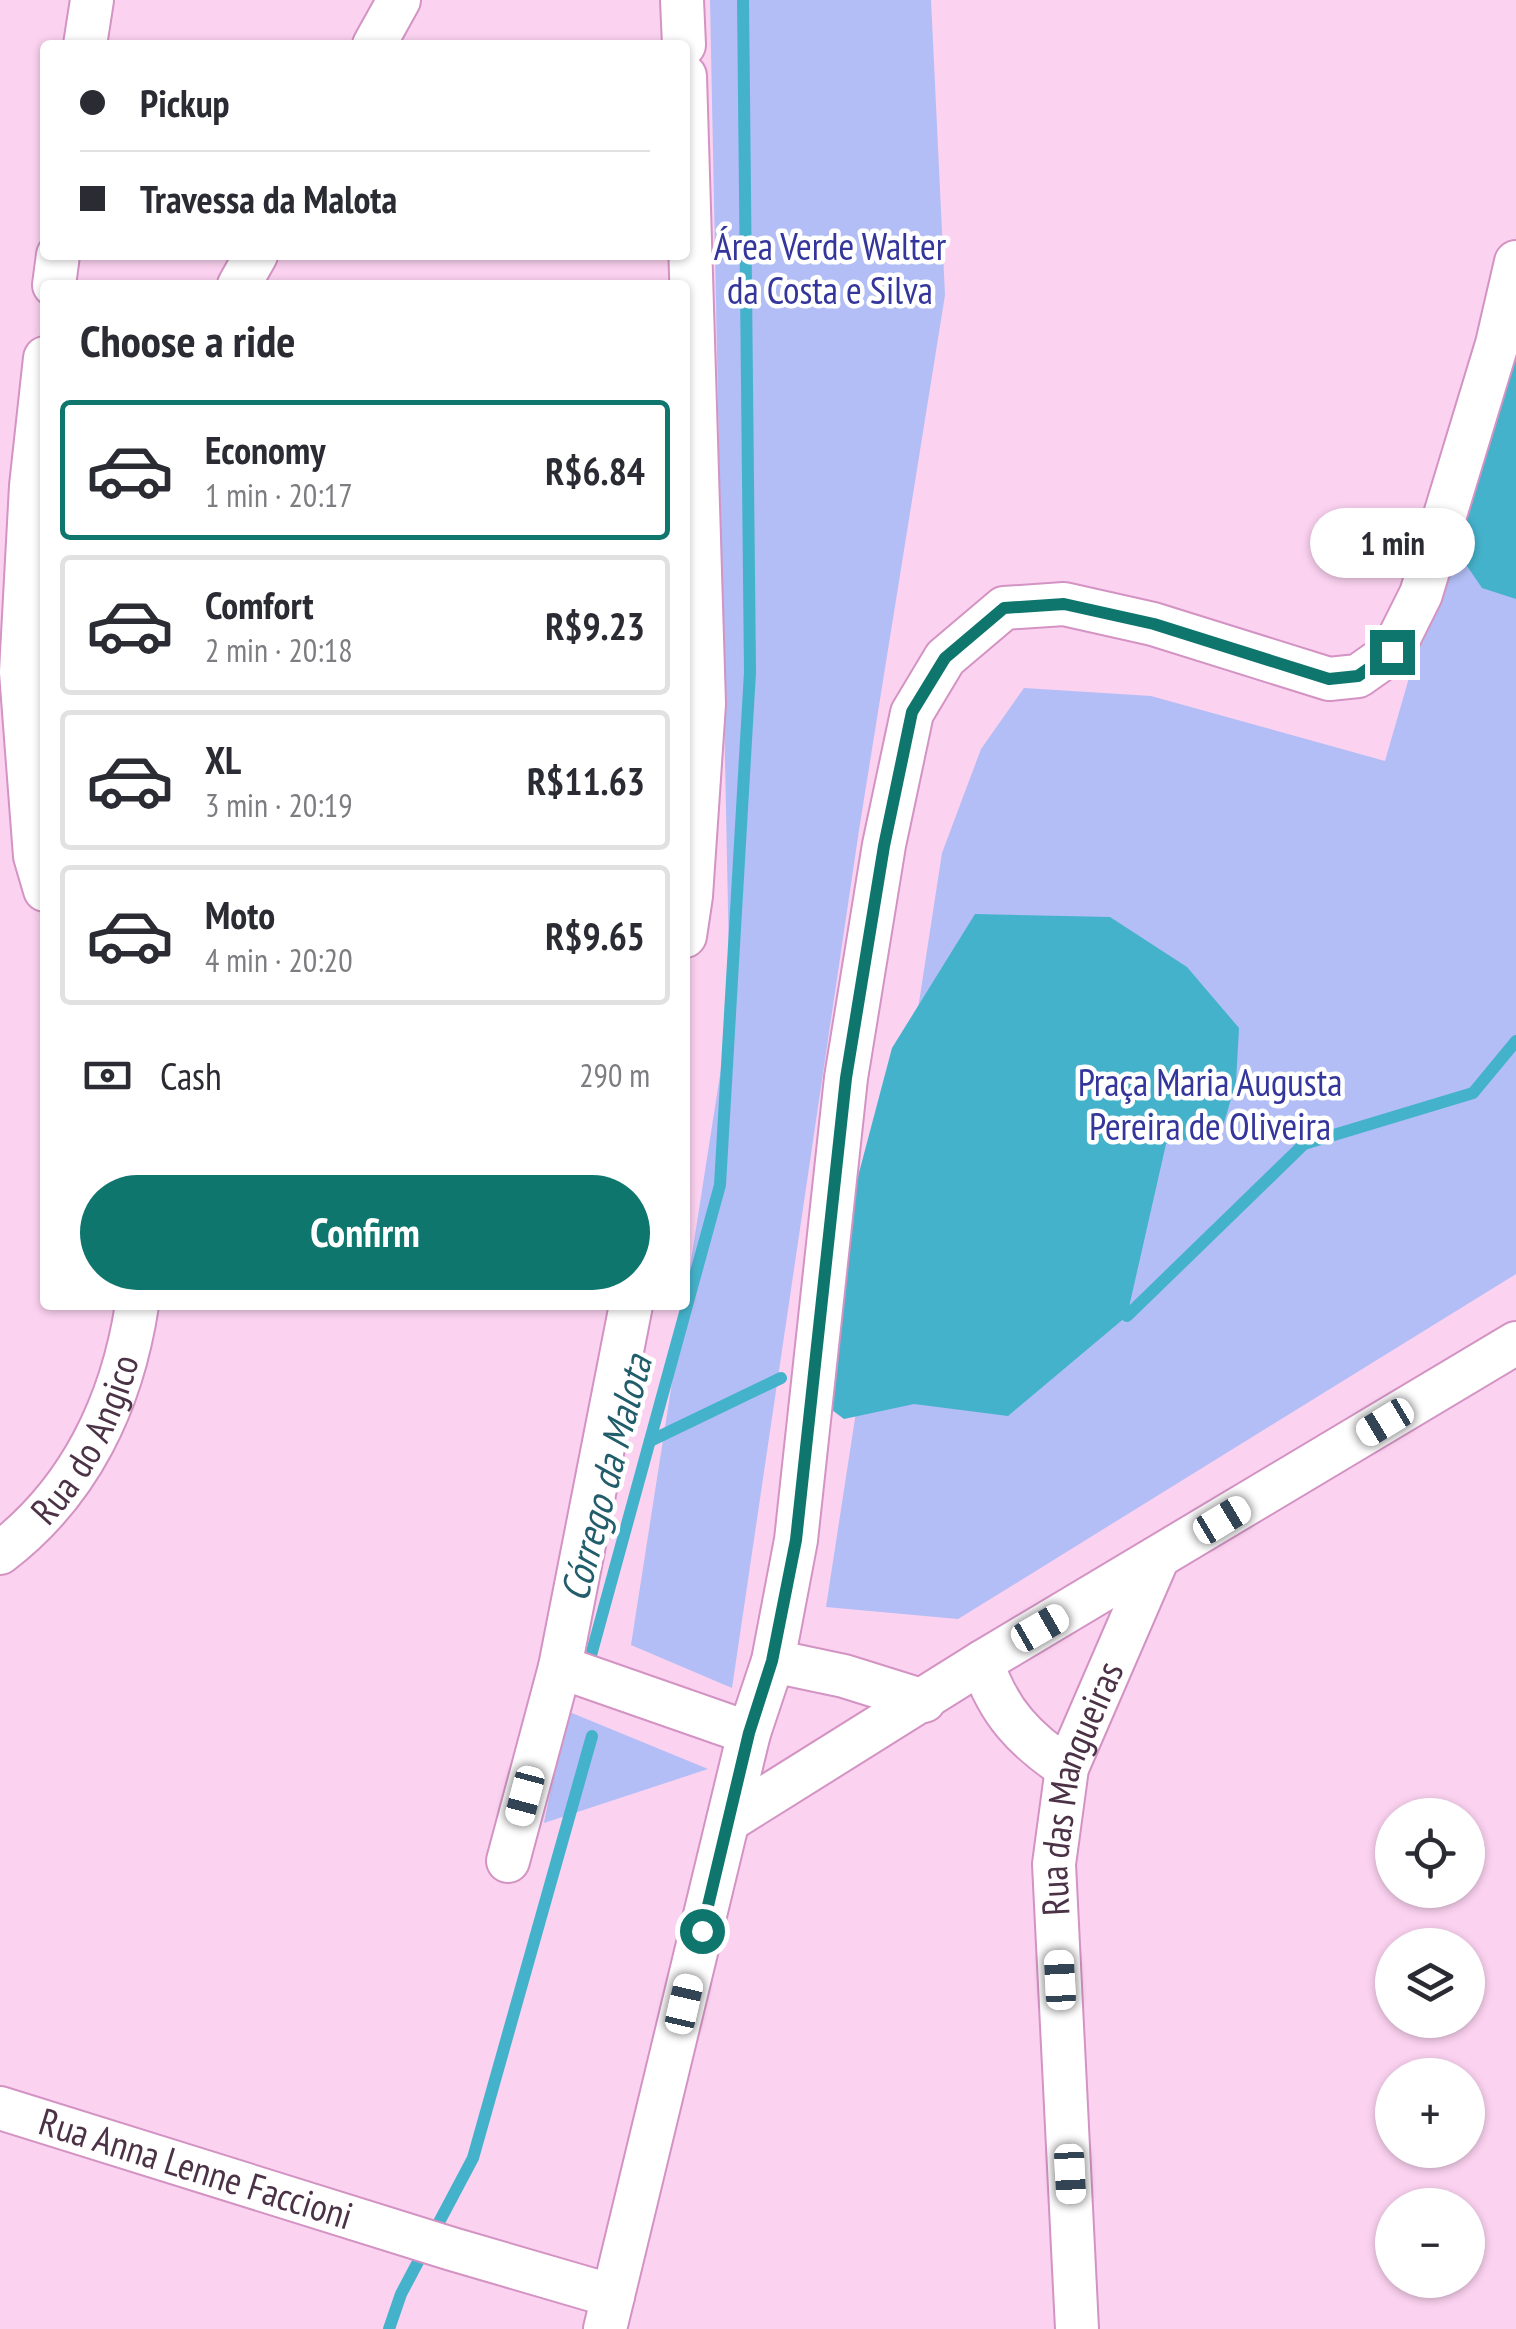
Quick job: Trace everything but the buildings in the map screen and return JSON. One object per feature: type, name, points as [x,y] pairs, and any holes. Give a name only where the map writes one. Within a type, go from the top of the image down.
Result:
[{"type":"street","points":[[86,40],[92,0]]},
{"type":"street","points":[[377,40],[399,0]]},
{"type":"street","points":[[682,0],[684,40]]},
{"type":"street","points":[[690,241],[704,704],[690,903]]},
{"type":"street","points":[[609,2312],[749,1733],[772,1661],[796,1540],[846,1078],[884,846],[912,712],[945,658],[1004,608],[1064,604],[1154,624],[1329,679],[1358,676],[1392,652],[1422,594],[1497,344],[1516,262]]},
{"type":"street","points":[[40,404],[31,486],[22,672],[35,856],[40,873]]},
{"type":"street","points":[[22,672],[40,639]]},
{"type":"street","name":"Rua do Angico","points":[[0,1552],[22,1536],[70,1484],[103,1426],[129,1355],[136,1310]]},
{"type":"street","points":[[508,1860],[560,1668],[630,1310]]},
{"type":"street","points":[[728,1821],[924,1702],[982,1662],[1516,1343]]},
{"type":"street","name":"Rua das Mangueiras","points":[[1078,2329],[1054,1864],[1067,1768],[1156,1560]]},
{"type":"street","points":[[772,1661],[844,1676],[924,1702]]},
{"type":"street","points":[[982,1662],[1006,1713],[1033,1745],[1067,1768]]},
{"type":"street","points":[[560,1668],[749,1733]]},
{"type":"street","name":"Rua Anna Lenne Faccioni","points":[[0,2108],[452,2249],[609,2312]]},
{"type":"green space","name":"Área Verde Walter da Costa e Silva","points":[[710,0],[931,0],[945,295],[859,830],[732,1688],[631,1645],[683,1310],[690,1310],[690,1267],[730,1011]]},
{"type":"green space","name":"Praça Maria Augusta Pereira de Oliveira","points":[[1516,307],[1516,1274],[958,1619],[826,1607],[942,853],[981,749],[1024,688],[1151,696],[1385,761]]},
{"type":"green space","points":[[567,1711],[708,1769],[544,1823]]},
{"type":"shaded area","points":[[1516,357],[1516,599],[1482,588],[1454,547],[1493,410]]},
{"type":"shaded area","points":[[975,914],[1110,917],[1187,967],[1239,1028],[1236,1082],[1221,1133],[1166,1144],[1127,1316],[1008,1416],[914,1404],[844,1419],[828,1407],[826,1357],[856,1184],[892,1048]]},
{"type":"waterway","name":"Córrego da Malota","points":[[690,1294],[720,1185],[750,672],[743,0]]},
{"type":"waterway","points":[[1127,1316],[1304,1144],[1473,1093],[1516,1041]]},
{"type":"waterway","name":"Córrego da Malota","points":[[590,1659],[686,1310]]},
{"type":"waterway","points":[[650,1441],[781,1378]]},
{"type":"waterway","name":"Córrego da Malota","points":[[389,2329],[401,2294],[473,2158],[592,1736]]},
{"type":"route","points":[[702,1931],[749,1733],[772,1661],[796,1540],[846,1078],[884,846],[912,712],[945,658],[1004,608],[1064,604],[1154,624],[1329,679],[1358,676],[1392,652]]}]
